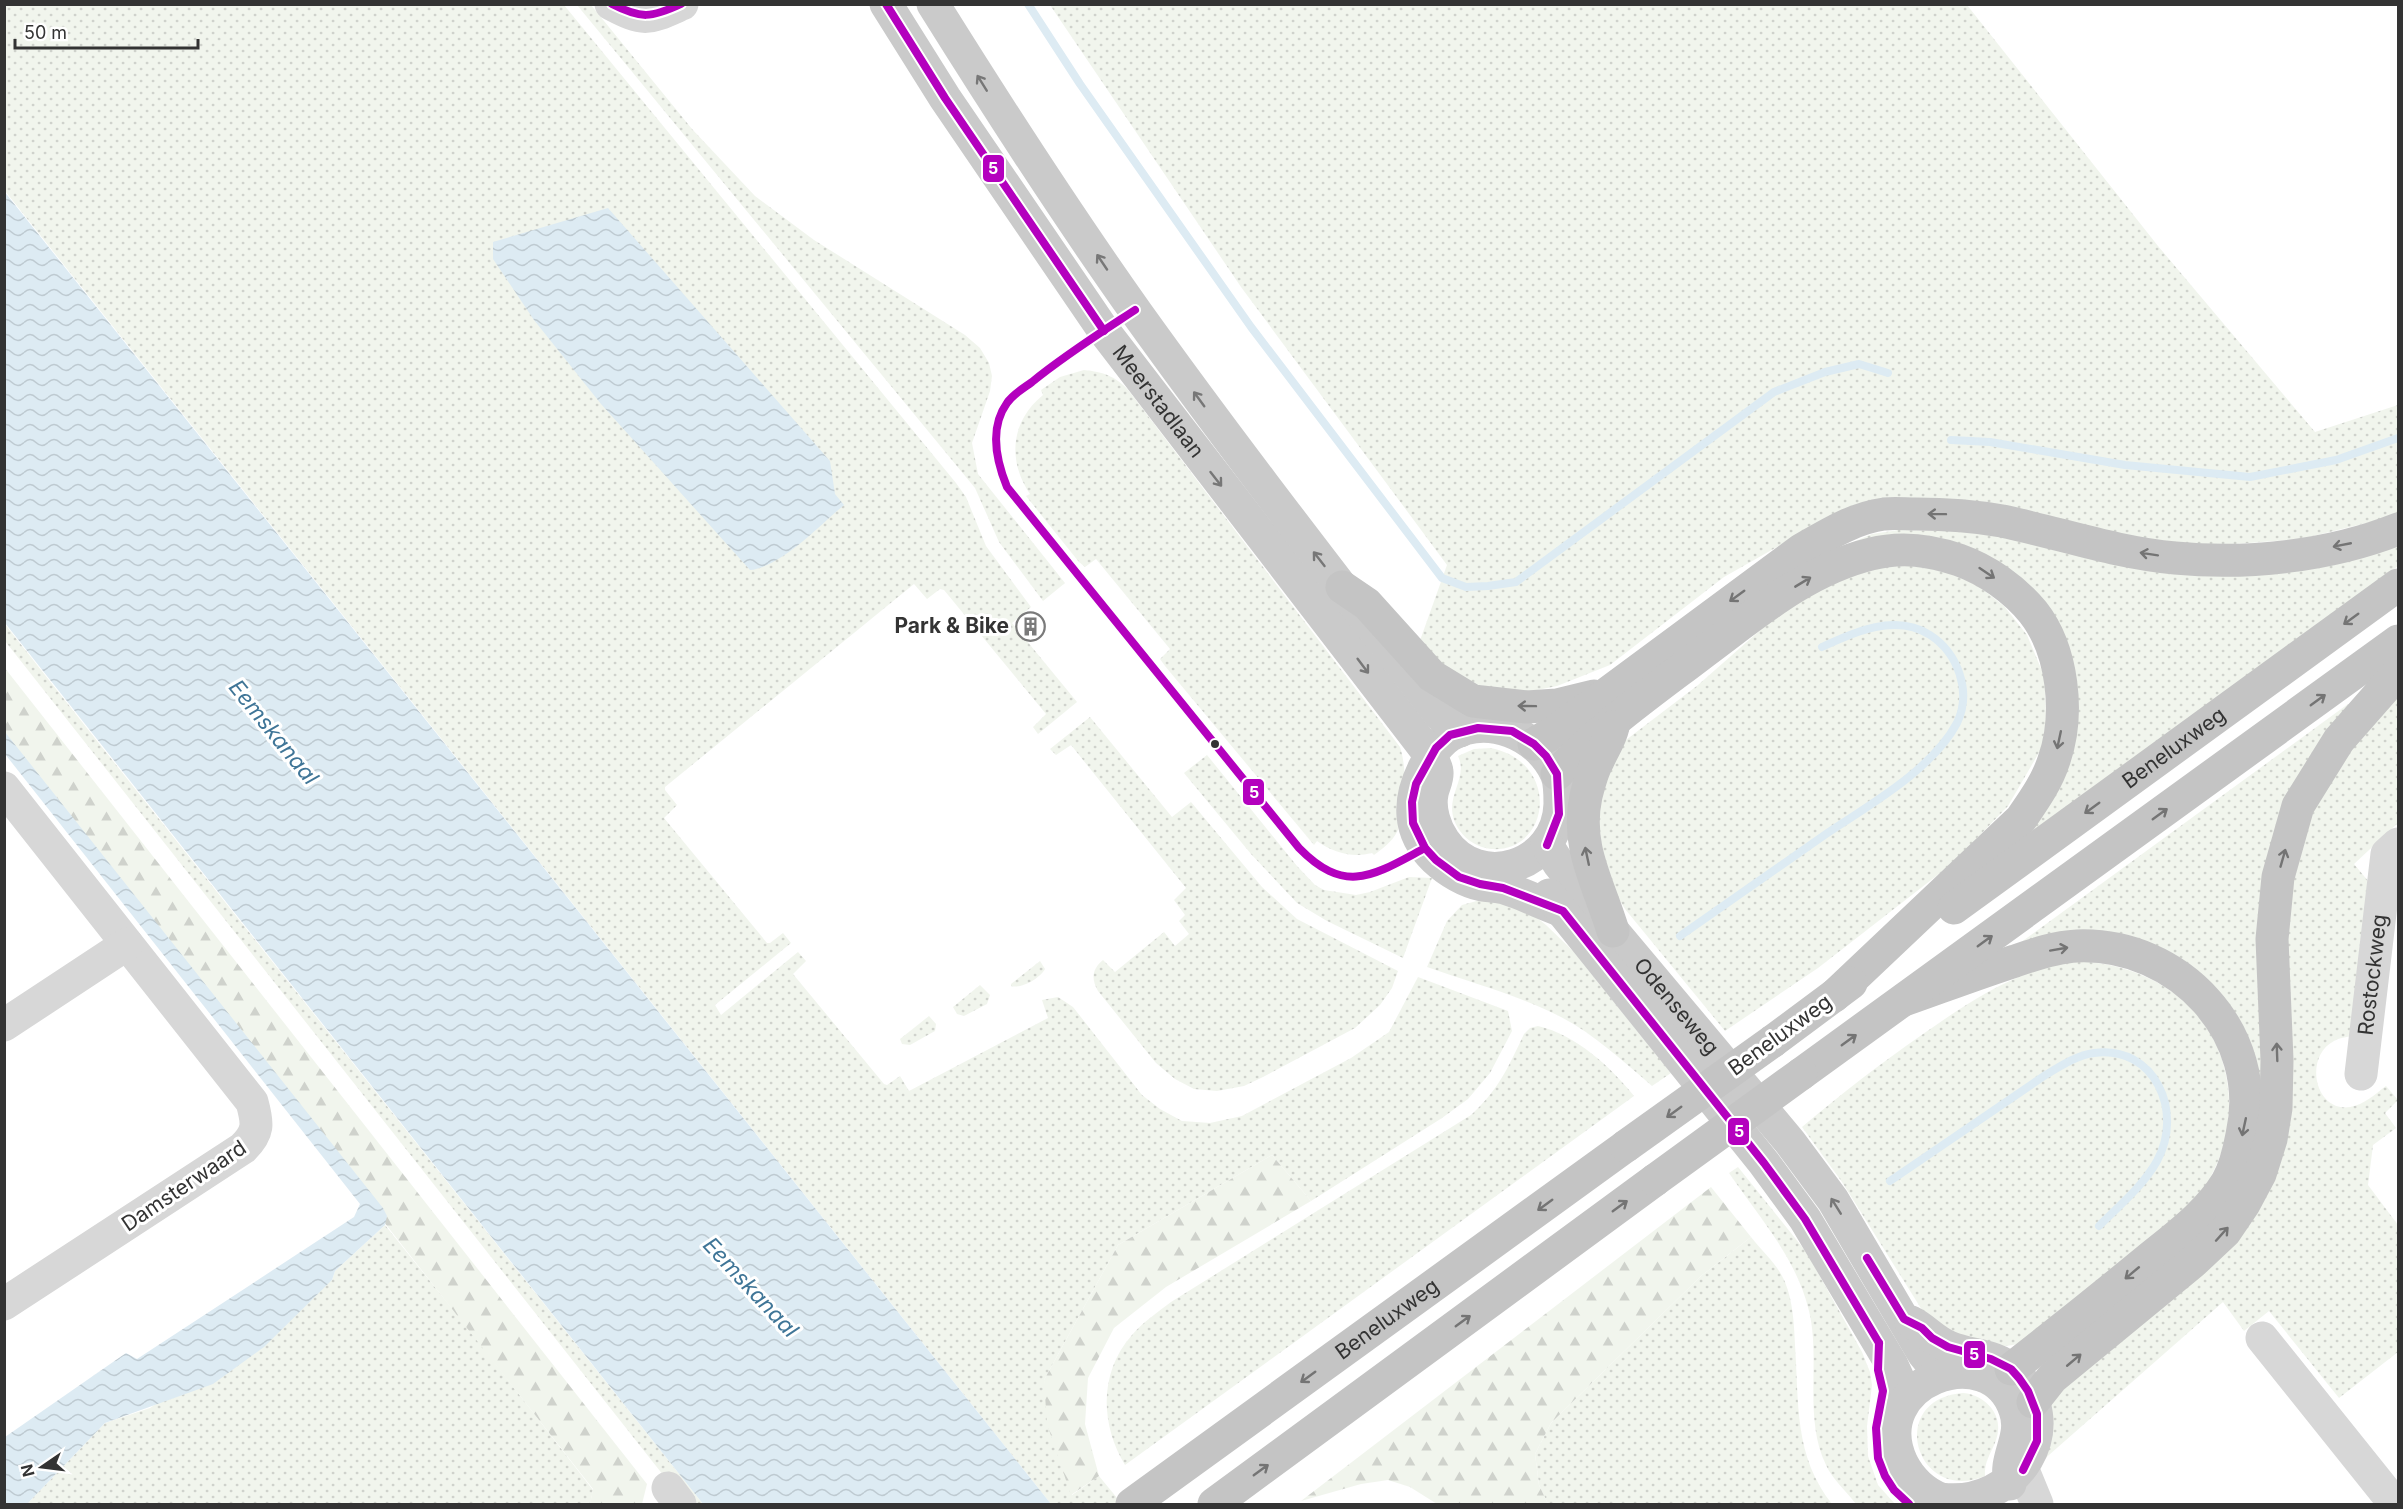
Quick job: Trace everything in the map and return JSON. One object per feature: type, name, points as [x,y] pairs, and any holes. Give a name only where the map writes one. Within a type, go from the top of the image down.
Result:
[{"type":"highway","points":[[1557,774],[1610,706],[1801,550],[1843,527],[1884,514],[1944,514],[2001,521],[2105,547],[2174,558],[2225,560],[2273,559],[2355,543],[2398,529]]},
{"type":"highway","points":[[1534,744],[1559,729],[1610,706],[1817,573],[1870,554],[1901,548],[1937,553],[1977,566],[2008,587],[2033,612],[2052,645],[2060,680],[2061,730],[2055,759],[2042,790],[2021,819],[1995,846],[1834,996]]},
{"type":"highway","name":"Beneluxweg","points":[[1132,1504],[1773,1041],[2398,585]]},
{"type":"highway","points":[[1342,587],[1367,604],[1432,676],[1473,701],[1527,707],[1610,706]]},
{"type":"highway","name":"Beneluxweg","points":[[1214,1504],[1655,1180],[2398,641]]},
{"type":"highway","points":[[2033,1402],[2052,1378],[2193,1262],[2225,1232],[2244,1204],[2260,1174],[2271,1139],[2276,1107],[2277,1060],[2272,939],[2278,877],[2298,806],[2339,740],[2398,673]]},
{"type":"highway","points":[[1610,706],[1610,741],[1597,763],[1586,797],[1582,826],[1590,871],[1605,905],[1612,931]]},
{"type":"highway","points":[[1904,1000],[2047,951],[2076,946],[2111,948],[2141,956],[2162,966],[2197,989],[2224,1024],[2245,1079],[2246,1117],[2238,1154],[2227,1182],[2207,1207],[2177,1235],[2078,1317],[2002,1375]]},
{"type":"main road","name":"Meerstadlaan","points":[[885,4],[945,98],[1104,331],[1430,755]]},
{"type":"main road","name":"Meerstadlaan","points":[[933,4],[1014,132],[1135,310],[1246,463],[1440,715],[1460,731]]},
{"type":"main road","points":[[1478,728],[1512,731],[1523,735],[1546,756],[1557,774],[1559,814],[1547,844],[1511,876],[1480,884],[1459,877],[1436,860],[1425,848],[1413,823],[1412,802],[1416,784],[1430,755],[1443,741],[1460,731],[1478,728]]},
{"type":"main road","name":"Odenseweg","points":[[1547,844],[1559,864],[1612,931],[1790,1142],[1833,1200],[1904,1319],[1922,1328],[1932,1338],[1948,1347],[1957,1363]]},
{"type":"main road","name":"Odenseweg","points":[[1511,876],[1563,911],[1764,1163],[1805,1219],[1892,1365],[1907,1398]]},
{"type":"main road","points":[[1879,1343],[1878,1371],[1883,1391],[1876,1428],[1878,1458],[1890,1483],[1909,1504]]},
{"type":"main road","points":[[2002,1375],[2028,1391],[2037,1414],[2037,1441],[2005,1493],[1966,1503],[1950,1502],[1935,1497],[1909,1476],[1901,1461],[1897,1445],[1899,1413],[1907,1398],[1924,1382],[1957,1363],[1991,1359],[2002,1375],[2016,1410],[2018,1425],[2018,1437],[2008,1461],[2005,1493]]},
{"type":"street","points":[[611,4],[640,17],[654,16],[680,5]]},
{"type":"street","name":"Damsterwaard","points":[[4,788],[252,1102],[256,1118],[255,1136],[243,1148],[4,1304]]},
{"type":"street","name":"Rostockweg","points":[[2361,1074],[2387,854],[2398,844]]},
{"type":"street","points":[[4,1025],[127,944]]},
{"type":"street","points":[[2262,1338],[2395,1504]]},
{"type":"street","points":[[2005,1493],[2037,1504]]},
{"type":"green space","points":[[4,5],[564,5],[966,497],[986,546],[1031,607],[1012,623],[1077,702],[1038,734],[1033,727],[1046,714],[944,590],[940,589],[927,599],[914,584],[665,787],[677,805],[664,818],[767,943],[783,933],[791,943],[715,1005],[721,1015],[798,952],[806,961],[793,974],[884,1084],[887,1085],[900,1076],[909,1091],[1048,1018],[1042,1000],[1058,997],[1073,1007],[1142,1095],[1160,1109],[1182,1121],[1210,1123],[1242,1116],[1351,1058],[1389,1032],[1418,977],[1508,1011],[1512,1031],[1490,1073],[1468,1099],[1311,1201],[1272,1155],[1118,1245],[1044,1380],[1072,1495],[1099,1476],[1122,1504],[1051,1504],[5,191]]},
{"type":"green space","points":[[577,5],[591,5],[692,129],[755,196],[814,240],[965,335],[980,348],[989,363],[992,376],[990,391],[972,443],[978,474],[1065,583],[1043,601],[999,542],[975,488]]},
{"type":"green space","points":[[1050,5],[1967,5],[2158,246],[2315,432],[2398,405],[2398,513],[2387,518],[2301,539],[2209,546],[1833,515],[1724,577],[1610,665],[1557,686],[1527,692],[1469,684],[1418,646],[1447,565],[1241,287]]},
{"type":"green space","points":[[1084,370],[1109,376],[1129,391],[1400,747],[1404,766],[1403,813],[1397,832],[1387,845],[1374,855],[1372,853],[1357,855],[1343,853],[1330,849],[1317,841],[1314,845],[1165,666],[1160,659],[1170,649],[1096,559],[1085,567],[1079,562],[1026,496],[1030,494],[1018,468],[1016,455],[1016,442],[1024,417],[1043,395],[1041,390],[1060,377]]},
{"type":"green space","points":[[1899,530],[1991,532],[2125,563],[2398,537],[2398,566],[2016,843],[2075,679],[1947,543],[1830,552],[1872,534]]},
{"type":"green space","points":[[1903,565],[1943,570],[1977,585],[2004,606],[2027,635],[2045,678],[2046,725],[2041,749],[2008,806],[1953,863],[1818,968],[1725,1031],[1625,909],[1599,866],[1598,782],[1622,743],[1698,685],[1791,603],[1838,573]]},
{"type":"green space","points":[[4,623],[703,1504],[686,1504],[5,641]]},
{"type":"green space","points":[[4,667],[647,1484],[642,1504],[590,1504],[593,1489],[5,738]]},
{"type":"green space","points":[[2398,696],[2398,823],[2354,864],[2369,882],[2352,1036],[2336,1040],[2324,1049],[2318,1059],[2316,1070],[2321,1093],[2338,1107],[2360,1104],[2386,1086],[2398,1100],[2385,1113],[2396,1128],[2373,1145],[2368,1185],[2398,1225],[2398,1352],[2339,1398],[2269,1311],[2244,1331],[2223,1302],[2041,1462],[2052,1399],[2237,1235],[2286,967],[2291,895],[2300,845],[2315,805],[2337,766]]},
{"type":"green space","points":[[2348,704],[2351,708],[2302,773],[2261,1093],[2166,958],[1998,959]]},
{"type":"green space","points":[[1090,717],[1172,817],[1191,802],[1262,887],[1297,919],[1398,971],[1392,988],[1380,1005],[1355,1028],[1244,1086],[1217,1091],[1194,1089],[1175,1079],[1156,1063],[1098,991],[1094,982],[1094,974],[1103,960],[1115,972],[1164,932],[1175,946],[1189,934],[1179,921],[1185,915],[1174,900],[1186,888],[1071,745],[1056,755],[1050,749]]},
{"type":"green space","points":[[1491,748],[1514,757],[1529,771],[1538,788],[1540,806],[1536,823],[1526,837],[1511,846],[1491,849],[1469,840],[1460,831],[1452,810],[1461,765],[1458,756],[1474,749]]},
{"type":"green space","points":[[1207,755],[1297,866],[1315,885],[1324,890],[1356,895],[1409,877],[1432,878],[1403,958],[1327,921],[1297,903],[1251,854],[1184,773]]},
{"type":"green space","points":[[1484,899],[1526,909],[1546,925],[1573,951],[1671,1073],[1652,1086],[1597,1040],[1561,1017],[1512,996],[1427,967],[1447,921],[1462,905]]},
{"type":"green space","points":[[1040,961],[1045,969],[1039,976],[1025,984],[1011,986],[1011,984]]},
{"type":"green space","points":[[2079,961],[2116,967],[2151,979],[2182,999],[2195,1013],[2217,1046],[2228,1083],[2229,1103],[2225,1141],[2219,1160],[2202,1194],[2197,1202],[2183,1214],[2019,1344],[1979,1345],[1927,1318],[1842,1182],[1802,1127],[1892,1056],[1941,1021],[1996,987],[2036,971]]},
{"type":"green space","points":[[980,985],[990,995],[987,1004],[964,1016],[957,1014],[953,1007]]},
{"type":"green space","points":[[929,1016],[936,1024],[935,1031],[910,1045],[902,1044],[900,1039]]},
{"type":"green space","points":[[1538,1026],[1552,1030],[1579,1044],[1603,1063],[1634,1096],[1125,1465],[1111,1433],[1107,1398],[1113,1365],[1136,1330],[1171,1302],[1471,1115],[1496,1087],[1524,1034],[1530,1028]]},
{"type":"green space","points":[[1272,1155],[1311,1201],[1166,1287],[1114,1328],[1088,1378],[1085,1424],[1099,1476],[1071,1495],[1047,1424],[1044,1380],[1118,1245]]},
{"type":"green space","points":[[1738,1167],[1807,1253],[1862,1352],[1870,1372],[1872,1385],[1867,1426],[1868,1456],[1878,1485],[1895,1504],[1856,1504],[1826,1465],[1815,1428],[1813,1349],[1809,1311],[1796,1274],[1786,1256],[1729,1173]]},
{"type":"green space","points":[[1711,1187],[1751,1237],[1701,1276],[1551,1423],[1535,1454],[1539,1485],[1548,1504],[1437,1504],[1410,1487],[1388,1480],[1361,1484],[1301,1501]]},
{"type":"green space","points":[[385,1225],[593,1490],[590,1504],[27,1504],[105,1423],[150,1408],[332,1280],[335,1271]]},
{"type":"green space","points":[[1751,1237],[1778,1270],[1788,1290],[1794,1321],[1801,1429],[1811,1467],[1832,1504],[1548,1504],[1539,1485],[1535,1454],[1551,1423],[1701,1276]]},
{"type":"green space","points":[[1963,1393],[1979,1398],[1992,1408],[1996,1415],[1998,1431],[1987,1462],[1985,1476],[1961,1481],[1941,1476],[1927,1464],[1919,1448],[1917,1430],[1924,1413],[1939,1399]]},
{"type":"water","name":"Eemskanaal","points":[[4,191],[1051,1504],[703,1504],[5,623]]},
{"type":"water","points":[[608,208],[830,461],[835,494],[844,505],[800,544],[762,567],[750,570],[601,404],[534,320],[493,259],[493,242]]},
{"type":"water","points":[[5,732],[383,1208],[387,1216],[385,1225],[335,1271],[332,1280],[264,1347],[213,1384],[105,1423],[27,1504],[5,1504],[5,1437],[126,1353],[137,1359],[354,1217],[360,1204],[5,754]]},
{"type":"waterway","points":[[1028,4],[1080,84],[1251,327],[1442,578],[1466,587],[1516,582],[1774,392],[1825,372],[1859,364],[1888,373]]},
{"type":"waterway","points":[[1951,440],[1990,442],[2125,465],[2250,477],[2336,460],[2398,438]]},
{"type":"waterway","points":[[1680,936],[1880,799],[1932,756],[1957,723],[1963,699],[1960,674],[1948,652],[1930,635],[1903,625],[1889,625],[1861,631],[1822,647]]},
{"type":"waterway","points":[[1890,1181],[2062,1065],[2088,1054],[2115,1053],[2133,1060],[2148,1071],[2165,1103],[2167,1122],[2165,1142],[2157,1161],[2145,1179],[2099,1226]]},
{"type":"transit line","name":"5","points":[[612,4],[646,15],[662,12],[681,4]]},
{"type":"transit line","name":"5","points":[[886,4],[945,98],[1104,331]]},
{"type":"transit line","name":"5","points":[[1135,310],[1083,344],[1015,394],[1007,403],[1001,413],[996,433],[997,455],[1007,487],[1299,848],[1316,863],[1331,872],[1346,876],[1360,876],[1375,873],[1425,848]]},
{"type":"transit line","name":"5","points":[[1547,845],[1559,814],[1557,774],[1546,756],[1534,744],[1512,731],[1478,728],[1450,735],[1436,748],[1416,784],[1412,802],[1413,823],[1425,848],[1436,860],[1459,877],[1503,888],[1563,911],[1764,1163],[1805,1219],[1879,1343]]},
{"type":"transit line","name":"5","points":[[1867,1258],[1904,1319],[1922,1328],[1932,1338],[1948,1347],[1991,1359],[2011,1369],[2019,1378],[2028,1391],[2037,1414],[2037,1441],[2023,1470]]},
{"type":"transit line","name":"5","points":[[1879,1343],[1878,1370],[1883,1391],[1876,1428],[1878,1458],[1894,1490],[1909,1504]]},
{"type":"place","name":"Park & Bike","points":[[1030,626]]}]
